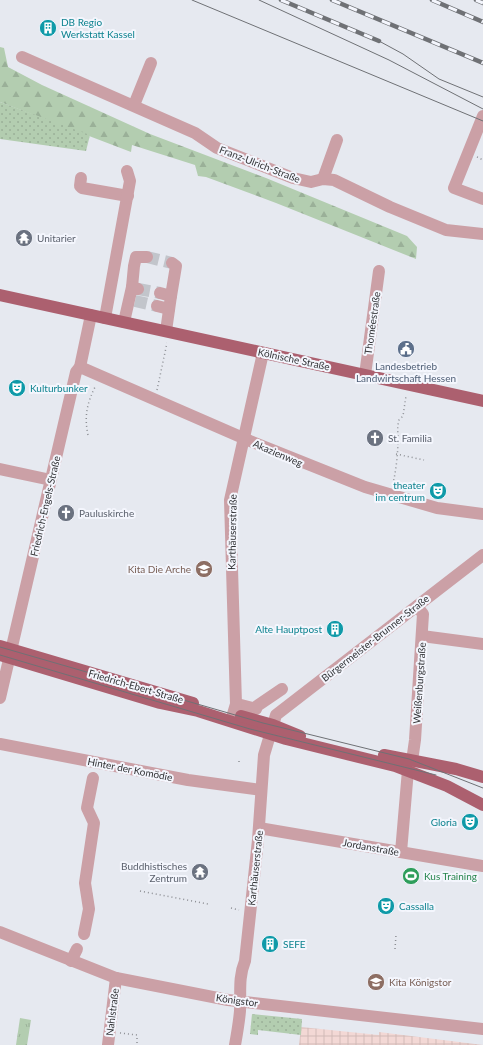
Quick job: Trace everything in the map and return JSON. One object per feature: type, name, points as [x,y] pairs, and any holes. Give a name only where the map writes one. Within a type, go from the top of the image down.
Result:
[{"type":"main road","name":"Kölnische Straße","points":[[0,295],[124,322],[166,337],[263,352],[483,401]]},
{"type":"main road","name":"Friedrich-Ebert-Straße","points":[[5,652],[239,708],[271,730],[410,766],[456,769],[483,776]]},
{"type":"main road","name":"Friedrich-Ebert-Straße","points":[[5,652],[160,703],[198,711],[242,724],[295,734],[410,766],[483,805]]},
{"type":"street","name":"Franz-Ulrich-Straße","points":[[22,58],[195,132],[218,148],[293,178],[311,182],[323,179],[334,180],[390,207],[446,230],[483,234]]},
{"type":"street","points":[[134,105],[151,62]]},
{"type":"street","points":[[483,116],[454,188],[483,199]]},
{"type":"street","points":[[323,179],[337,140]]},
{"type":"street","points":[[105,318],[128,196],[130,181],[127,171]]},
{"type":"street","points":[[81,178],[80,186],[82,188],[128,196]]},
{"type":"street","points":[[124,322],[135,288],[134,266],[136,257],[147,257]]},
{"type":"street","points":[[166,337],[169,309],[165,295],[176,266],[172,263]]},
{"type":"street","name":"Thoméestraße","points":[[365,375],[380,271]]},
{"type":"street","points":[[157,306],[169,309]]},
{"type":"street","name":"Friedrich-Engels-Straße","points":[[0,698],[5,652],[50,480],[76,372],[80,367],[91,315]]},
{"type":"street","name":"Karthäuserstraße","points":[[239,708],[236,704],[230,500],[263,352]]},
{"type":"street","name":"Akazienweg","points":[[80,367],[243,438],[365,488],[432,507],[483,514]]},
{"type":"street","points":[[0,469],[50,480]]},
{"type":"street","name":"Bürgermeister-Brunner-Straße","points":[[271,730],[276,715],[483,555]]},
{"type":"street","name":"Weißenburgstraße","points":[[401,852],[410,766],[415,740],[422,636],[423,614],[417,606]]},
{"type":"street","points":[[422,636],[483,644]]},
{"type":"street","points":[[240,668],[239,708],[259,712],[257,706],[282,689]]},
{"type":"street","name":"Karthäuserstraße","points":[[235,1045],[239,987],[245,961],[259,828],[264,755],[271,730]]},
{"type":"street","name":"Hinter der Komödie","points":[[0,744],[188,780],[261,790]]},
{"type":"street","points":[[84,934],[89,909],[85,883],[94,823],[87,808],[93,778]]},
{"type":"street","name":"Jordanstraße","points":[[259,828],[483,866]]},
{"type":"street","name":"Königstor","points":[[0,934],[116,978],[239,1001],[483,1029]]},
{"type":"street","points":[[71,961],[77,949]]},
{"type":"street","name":"Nahlstraße","points":[[108,1045],[116,978]]},
{"type":"path","points":[[155,400],[166,337]]},
{"type":"path","points":[[88,435],[86,414],[90,396],[98,380]]},
{"type":"path","points":[[393,486],[397,466],[397,430],[399,420],[403,416],[406,394]]},
{"type":"path","points":[[396,454],[424,460]]},
{"type":"path","points":[[140,891],[208,904]]},
{"type":"path","points":[[231,908],[241,910]]},
{"type":"path","points":[[395,950],[396,935]]},
{"type":"path","points":[[110,1032],[136,1034],[138,1036],[137,1045]]},
{"type":"shaded area","points":[[301,1027],[379,1035],[379,1032],[483,1045],[299,1045]]},
{"type":"green space","points":[[0,47],[4,48],[8,67],[42,85],[150,134],[266,178],[407,236],[417,247],[416,259],[276,203],[206,177],[198,176],[195,165],[132,145],[131,152],[0,102]]},
{"type":"green space","points":[[0,102],[90,135],[86,151],[0,139]]},
{"type":"green space","points":[[252,1014],[302,1019],[301,1035],[258,1030],[258,1035],[250,1034]]},
{"type":"green space","points":[[20,1018],[31,1020],[27,1045],[16,1045]]},
{"type":"tunnel","points":[[147,257],[172,263]]},
{"type":"tunnel","points":[[138,289],[160,293]]},
{"type":"tunnel","points":[[135,301],[157,306]]},
{"type":"tram line","points":[[192,0],[483,121]]},
{"type":"tram line","points":[[259,0],[389,60],[483,109]]},
{"type":"tram line","points":[[379,41],[403,54],[439,79],[483,97]]},
{"type":"tram line","points":[[0,647],[263,723],[409,759],[483,788]]},
{"type":"tram line","points":[[0,655],[250,729],[436,775]]},
{"type":"railway","points":[[281,0],[379,41]]},
{"type":"railway","points":[[332,0],[483,63]]},
{"type":"railway","points":[[432,0],[483,22]]},
{"type":"railway","points":[[476,0],[483,3]]},
{"type":"place","name":"DB Regio Werkstatt Kassel","points":[[48,28]]},
{"type":"place","name":"Unitarier","points":[[24,238]]},
{"type":"place","name":"Landesbetrieb Landwirtschaft Hessen","points":[[406,349]]},
{"type":"place","name":"Kulturbunker","points":[[17,388]]},
{"type":"place","name":"St. Familia","points":[[375,438]]},
{"type":"place","name":"theater im centrum","points":[[438,491]]},
{"type":"place","name":"Pauluskirche","points":[[66,513]]},
{"type":"place","name":"Kita Die Arche","points":[[204,569]]},
{"type":"place","name":"Alte Hauptpost","points":[[335,629]]},
{"type":"place","name":"Gloria","points":[[470,822]]},
{"type":"place","name":"Buddhistisches Zentrum","points":[[200,872]]},
{"type":"place","name":"Kus Training","points":[[411,876]]},
{"type":"place","name":"Cassalla","points":[[386,906]]},
{"type":"place","name":"SEFE","points":[[270,944]]},
{"type":"place","name":"Kita Königstor","points":[[376,982]]}]
